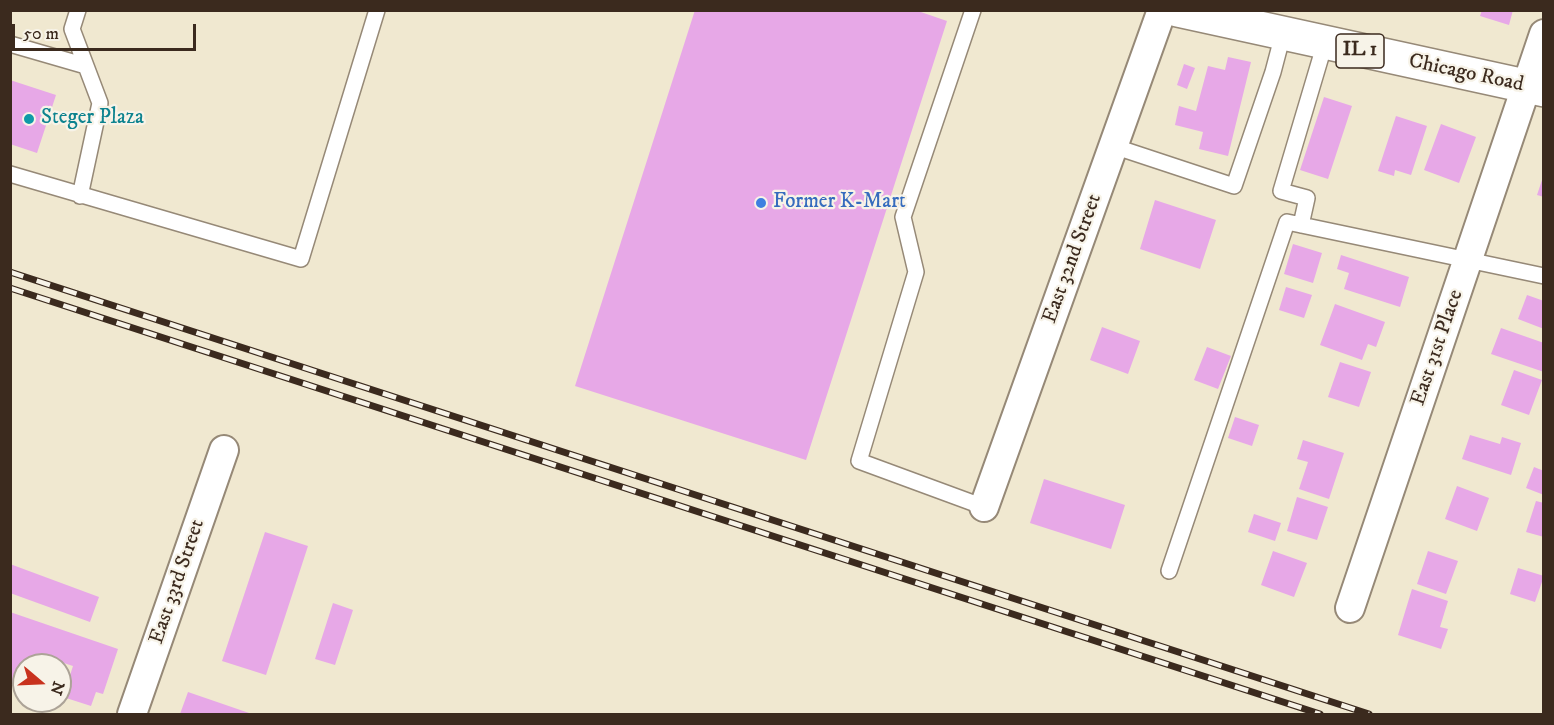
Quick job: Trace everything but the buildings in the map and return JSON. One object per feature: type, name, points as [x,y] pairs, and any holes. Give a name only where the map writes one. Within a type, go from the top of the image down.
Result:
[{"type":"main road","name":"Chicago Road","points":[[1178,10],[1534,88]]},
{"type":"street","name":"East 32nd Street","points":[[984,507],[1162,10]]},
{"type":"street","name":"East 31st Place","points":[[1350,608],[1467,260],[1534,88],[1544,34]]},
{"type":"street","name":"East 33rd Street","points":[[132,714],[224,450]]},
{"type":"lane","points":[[78,10],[72,29],[100,103],[80,196]]},
{"type":"lane","points":[[10,174],[301,259],[377,10]]},
{"type":"lane","points":[[973,10],[903,218],[916,272],[859,461],[984,507]]},
{"type":"lane","points":[[1113,146],[1234,186],[1273,72],[1283,34]]},
{"type":"lane","points":[[1301,225],[1307,198],[1281,191],[1325,43]]},
{"type":"lane","points":[[10,44],[86,66]]},
{"type":"lane","points":[[1169,571],[1287,222],[1544,276]]},
{"type":"railway","points":[[10,272],[1369,714]]},
{"type":"railway","points":[[10,288],[1320,714]]},
{"type":"place","name":"Steger Plaza","points":[[29,119]]},
{"type":"place","name":"Former K-Mart","points":[[761,203]]}]
